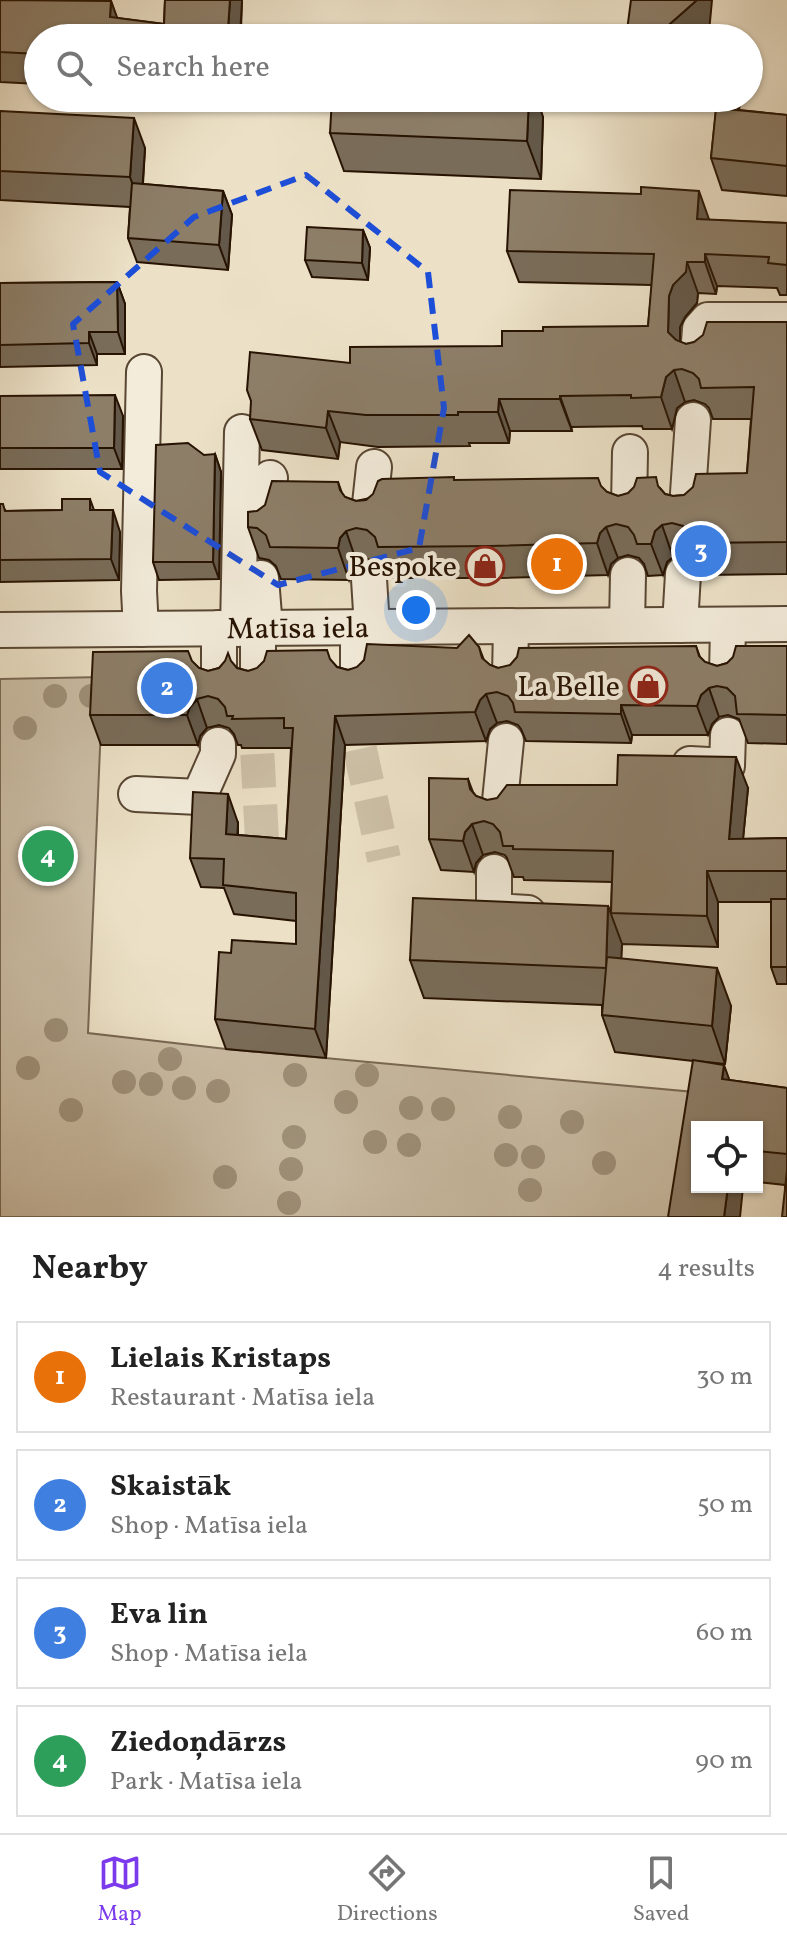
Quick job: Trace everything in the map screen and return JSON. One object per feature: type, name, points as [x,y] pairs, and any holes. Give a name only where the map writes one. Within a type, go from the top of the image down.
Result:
[{"type":"street","points":[[698,355],[700,329],[708,320],[787,320]]},
{"type":"street","points":[[141,629],[139,591],[144,372]]},
{"type":"street","points":[[687,508],[693,420]]},
{"type":"street","points":[[242,432],[245,628],[258,680]]},
{"type":"street","points":[[629,507],[630,452]]},
{"type":"street","points":[[369,513],[374,467]]},
{"type":"street","points":[[261,524],[270,478]]},
{"type":"street","points":[[680,625],[683,574]]},
{"type":"street","points":[[627,625],[628,575]]},
{"type":"street","points":[[219,680],[245,628],[261,578]]},
{"type":"street","points":[[358,679],[369,579]]},
{"type":"street","name":"Matīsa iela","points":[[0,630],[787,624]]},
{"type":"street","points":[[727,675],[728,625]]},
{"type":"street","points":[[510,677],[511,626]]},
{"type":"street","points":[[671,763],[727,766],[728,735]]},
{"type":"street","points":[[499,811],[506,741]]},
{"type":"street","points":[[136,794],[199,797],[218,754],[218,745]]},
{"type":"street","points":[[494,872],[494,911],[552,914]]},
{"type":"highlighted area","points":[[306,175],[428,272],[444,408],[419,548],[278,585],[100,472],[73,324],[194,217]]},
{"type":"shaded area","points":[[103,677],[88,1033],[226,1049],[705,1093],[698,1121],[691,1121],[691,1176],[686,1217],[0,1217],[0,679]]},
{"type":"building","points":[[0,0],[111,1],[110,17],[164,24],[24,24],[24,53],[0,52]]},
{"type":"building","points":[[165,0],[230,0],[228,24],[164,24]]},
{"type":"building","points":[[631,0],[697,0],[670,24],[628,24]]},
{"type":"building","points":[[0,111],[134,118],[130,177],[0,171]]},
{"type":"building","points":[[331,112],[528,112],[527,141],[330,133]]},
{"type":"building","points":[[716,112],[787,115],[787,166],[711,158]]},
{"type":"building","points":[[132,183],[223,191],[219,245],[128,238]]},
{"type":"building","points":[[641,187],[699,191],[697,219],[787,223],[787,265],[768,263],[769,257],[705,254],[705,262],[687,262],[686,272],[673,285],[669,296],[668,332],[686,344],[703,335],[707,322],[787,322],[787,542],[692,543],[690,534],[683,526],[672,523],[662,525],[655,531],[651,544],[637,544],[628,527],[616,524],[600,533],[597,543],[378,547],[375,537],[367,530],[356,528],[346,531],[340,538],[338,548],[270,547],[266,535],[257,528],[248,527],[248,512],[257,511],[265,505],[272,481],[338,482],[345,497],[356,501],[366,500],[382,479],[598,478],[607,492],[618,496],[628,493],[637,478],[656,477],[658,486],[665,494],[673,496],[684,495],[693,487],[696,474],[747,473],[754,387],[701,388],[699,379],[693,373],[682,369],[674,370],[666,377],[661,397],[499,399],[498,412],[458,412],[458,415],[366,415],[328,411],[326,428],[250,419],[251,401],[247,390],[250,352],[350,363],[350,347],[502,346],[502,331],[543,331],[543,327],[648,326],[654,254],[507,251],[510,190],[641,194]]},
{"type":"building","points":[[307,227],[363,230],[362,263],[305,260]]},
{"type":"building","points":[[117,282],[118,332],[89,332],[89,343],[0,345],[0,283]]},
{"type":"building","points":[[115,395],[114,448],[0,448],[0,396]]},
{"type":"building","points":[[188,443],[204,455],[215,454],[213,562],[153,562],[156,445]]},
{"type":"building","points":[[62,499],[90,499],[90,510],[113,510],[111,559],[0,560],[0,504],[3,504],[5,511],[62,510]]},
{"type":"building","points":[[469,635],[479,647],[482,658],[498,668],[510,665],[517,657],[519,648],[696,646],[705,662],[717,666],[733,657],[736,646],[787,646],[787,715],[737,714],[735,696],[727,688],[717,686],[701,695],[697,706],[621,705],[621,714],[515,712],[508,696],[497,692],[486,694],[475,712],[335,716],[315,1029],[215,1019],[219,952],[231,953],[232,940],[296,944],[296,893],[223,885],[224,859],[190,858],[193,792],[228,794],[226,834],[286,839],[293,728],[284,728],[284,718],[232,719],[233,716],[227,716],[225,707],[218,699],[208,696],[197,699],[187,715],[90,715],[93,652],[188,651],[199,668],[208,671],[219,668],[228,653],[237,668],[248,671],[264,661],[267,651],[327,650],[337,667],[348,670],[364,660],[367,644],[457,648]]},
{"type":"building","points":[[618,755],[736,757],[729,839],[787,838],[787,871],[707,871],[707,916],[611,913],[613,851],[513,849],[513,846],[503,846],[500,832],[493,824],[484,821],[472,824],[465,832],[463,841],[429,839],[429,778],[468,779],[470,789],[476,796],[487,800],[497,798],[507,785],[617,785]]},
{"type":"building","points":[[413,898],[608,906],[606,968],[410,960]]},
{"type":"building","points":[[771,899],[787,899],[787,967],[771,967]]},
{"type":"building","points":[[607,957],[717,968],[712,1026],[602,1015]]},
{"type":"building","points":[[693,1060],[724,1065],[722,1079],[787,1088],[787,1154],[763,1152],[763,1121],[691,1121],[691,1193],[727,1193],[724,1217],[668,1217]]},
{"type":"building","points":[[787,1170],[787,1217],[782,1217]]},
{"type":"tunnel","points":[[358,698],[359,745],[384,859]]},
{"type":"tunnel","points":[[257,703],[262,839]]},
{"type":"place","name":"Eva lin","points":[[701,551]]},
{"type":"place","name":"Lielais Kristaps","points":[[557,564]]},
{"type":"place","name":"Bespoke","points":[[485,566]]},
{"type":"place","name":"La Belle","points":[[648,686]]},
{"type":"place","name":"Skaistāk","points":[[167,688]]},
{"type":"place","name":"Ziedoņdārzs","points":[[48,856]]}]
